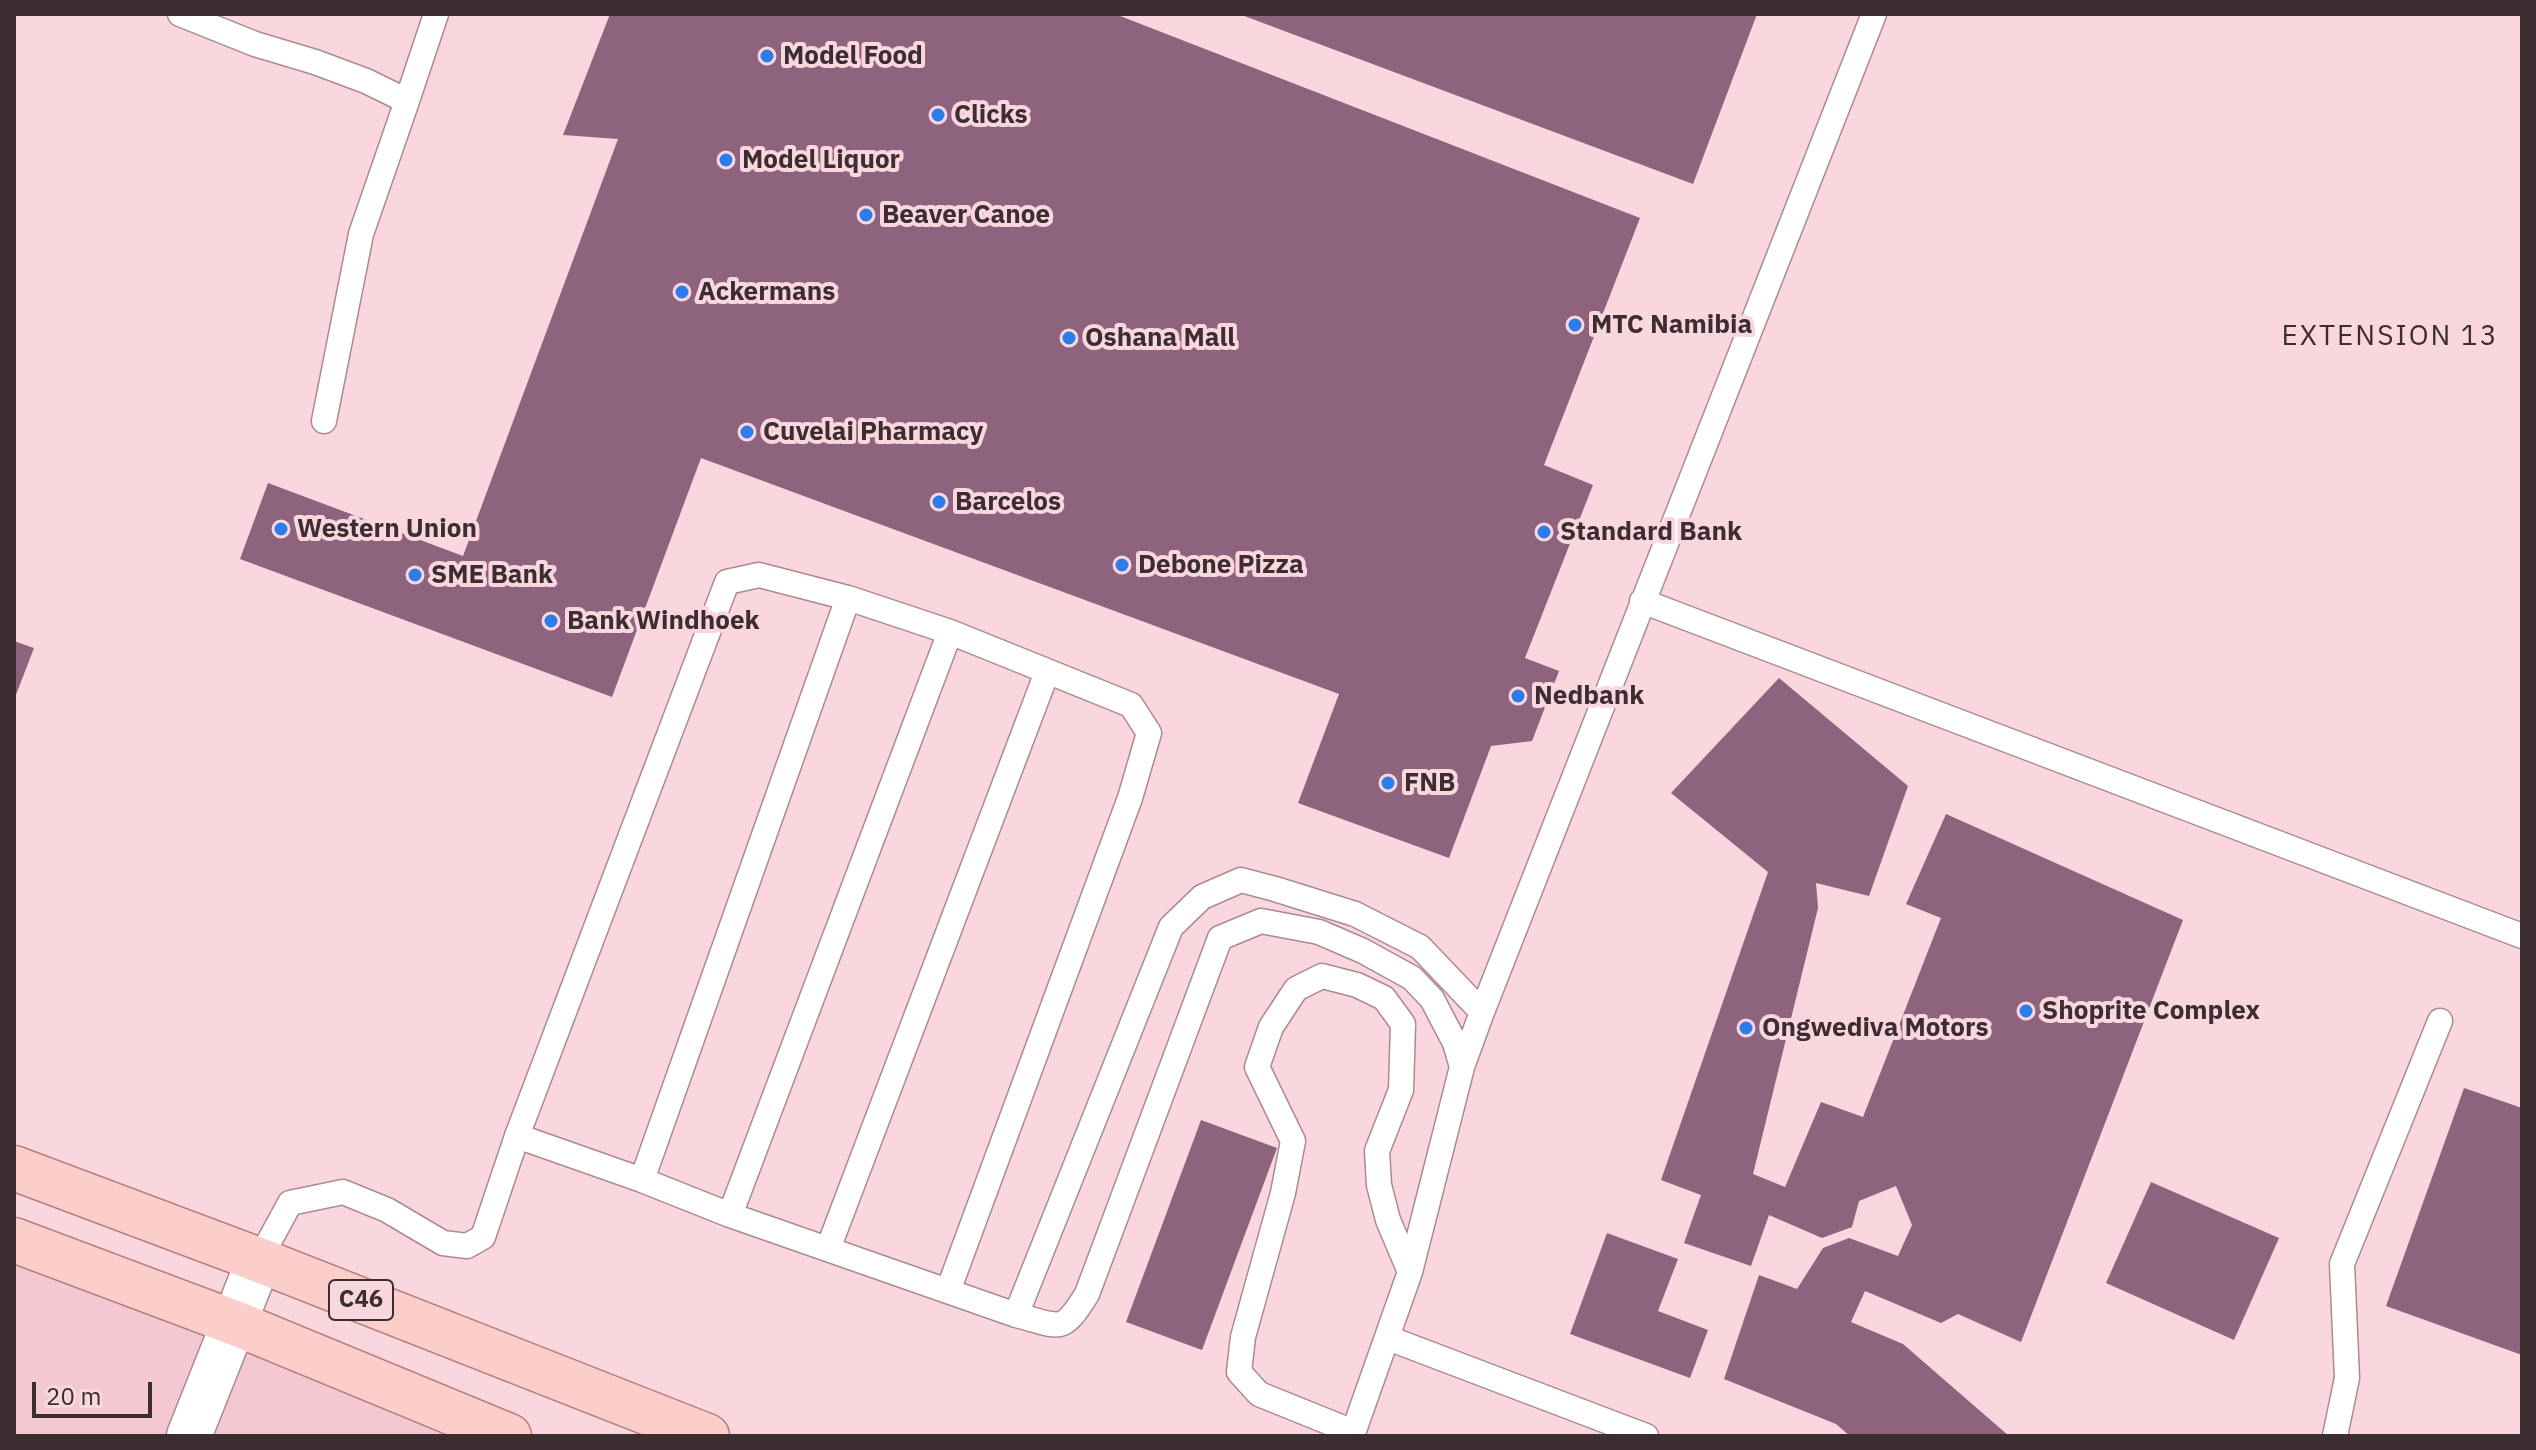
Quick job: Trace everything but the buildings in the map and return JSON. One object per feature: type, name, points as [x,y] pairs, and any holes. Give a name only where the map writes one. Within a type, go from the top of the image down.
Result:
[{"type":"main road","name":"C46","points":[[14,1168],[259,1260],[707,1436]]},
{"type":"main road","name":"C46","points":[[14,1240],[235,1323],[509,1436]]},
{"type":"street","points":[[189,1436],[259,1260]]},
{"type":"lane","points":[[180,14],[255,44],[366,81],[407,101]]},
{"type":"lane","points":[[324,421],[361,234],[436,14]]},
{"type":"lane","points":[[1410,1272],[1388,1220],[1379,1185],[1377,1151],[1401,1090],[1403,1024],[1384,998],[1357,985],[1322,976],[1296,989],[1271,1027],[1257,1067],[1293,1141],[1283,1193],[1243,1337],[1239,1372],[1259,1394],[1352,1434],[1410,1272],[1462,1067],[1482,1012],[1874,14]]},
{"type":"lane","points":[[259,1260],[290,1203],[343,1192],[387,1210],[443,1243],[467,1246],[483,1237],[517,1136],[727,582],[759,575],[848,598],[950,632],[1131,705],[1149,733],[1130,798],[948,1291]]},
{"type":"lane","points":[[642,1180],[848,598]]},
{"type":"lane","points":[[1642,601],[2522,936]]},
{"type":"lane","points":[[730,1215],[950,632]]},
{"type":"lane","points":[[828,1249],[1047,672]]},
{"type":"lane","points":[[1016,1315],[1171,927],[1202,897],[1241,880],[1355,914],[1420,947],[1482,1012]]},
{"type":"lane","points":[[517,1136],[730,1215],[1016,1315],[1059,1326],[1071,1320],[1087,1294],[1220,938],[1261,921],[1319,932],[1363,951],[1412,978],[1432,999],[1455,1043],[1462,1067]]},
{"type":"lane","points":[[2335,1436],[2347,1378],[2342,1264],[2440,1021]]},
{"type":"lane","points":[[1388,1338],[1646,1436]]},
{"type":"shaded area","points":[[14,1236],[518,1436],[14,1436]]},
{"type":"place","name":"Model Food","points":[[767,56]]},
{"type":"place","name":"Clicks","points":[[938,115]]},
{"type":"place","name":"Model Liquor","points":[[726,160]]},
{"type":"place","name":"Beaver Canoe","points":[[866,215]]},
{"type":"place","name":"Ackermans","points":[[682,292]]},
{"type":"place","name":"MTC Namibia","points":[[1575,325]]},
{"type":"place","name":"Oshana Mall","points":[[1069,338]]},
{"type":"place","name":"Cuvelai Pharmacy","points":[[747,432]]},
{"type":"place","name":"Barcelos","points":[[939,502]]},
{"type":"place","name":"Western Union","points":[[281,529]]},
{"type":"place","name":"Standard Bank","points":[[1544,532]]},
{"type":"place","name":"Debone Pizza","points":[[1122,565]]},
{"type":"place","name":"SME Bank","points":[[415,575]]},
{"type":"place","name":"Bank Windhoek","points":[[551,621]]},
{"type":"place","name":"Nedbank","points":[[1518,696]]},
{"type":"place","name":"FNB","points":[[1388,783]]},
{"type":"place","name":"Shoprite Complex","points":[[2026,1011]]},
{"type":"place","name":"Ongwediva Motors","points":[[1746,1028]]},
{"type":"district","name":"EXTENSION 13","points":[[2390,337]]}]
